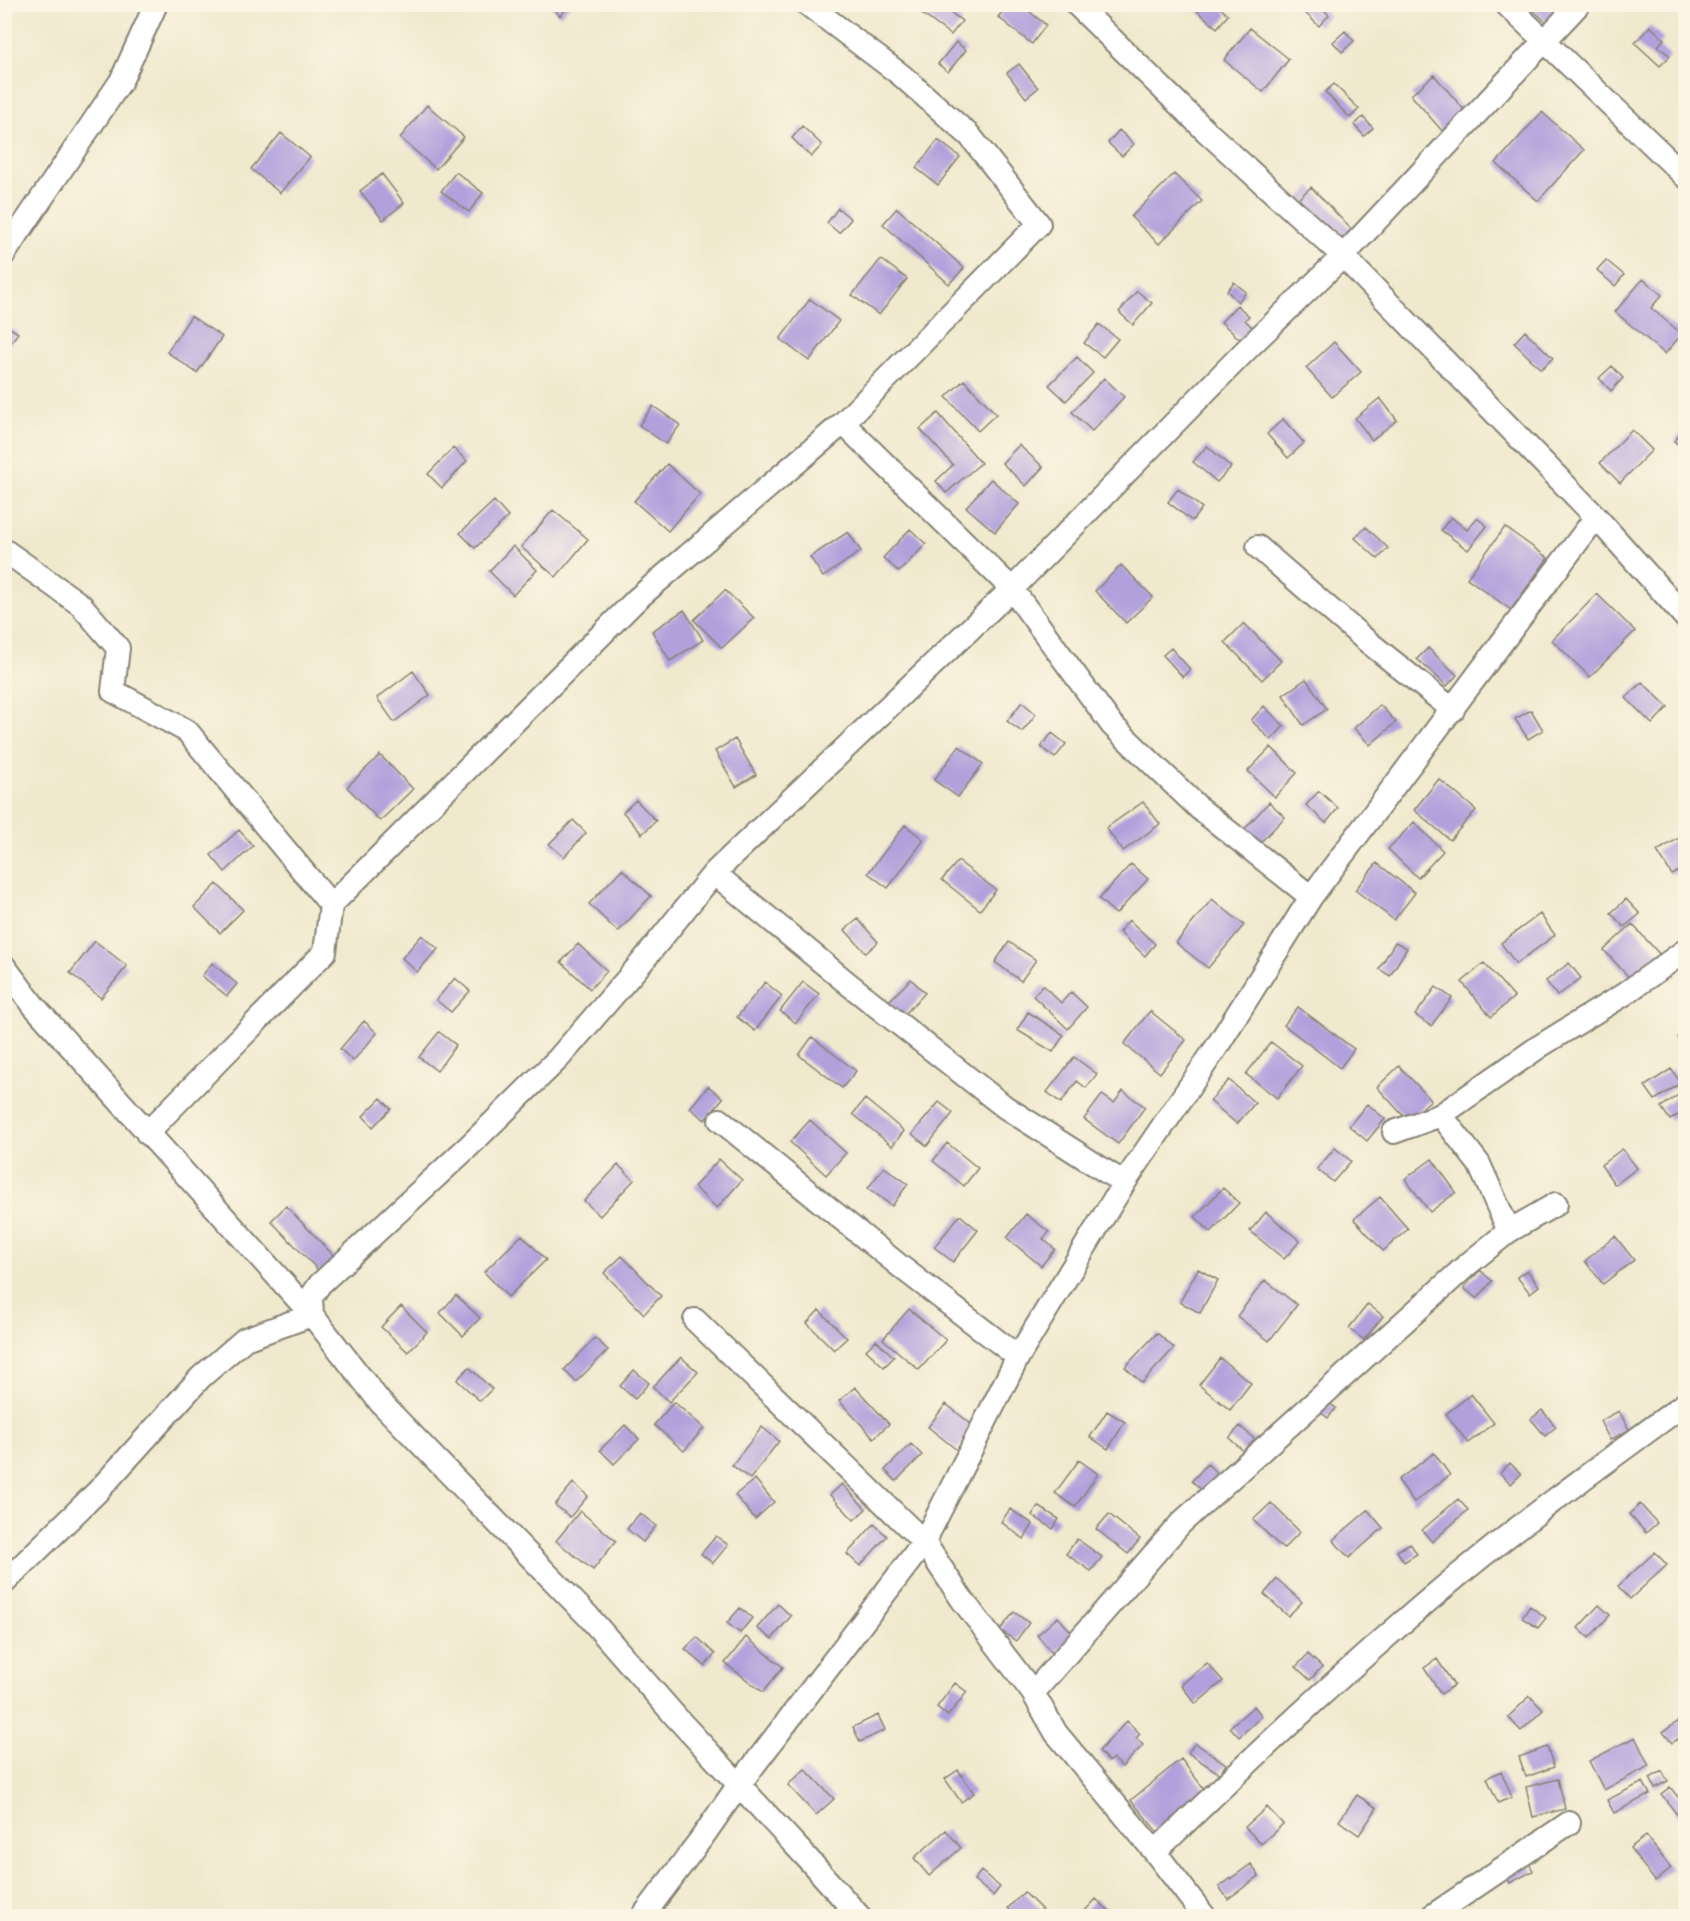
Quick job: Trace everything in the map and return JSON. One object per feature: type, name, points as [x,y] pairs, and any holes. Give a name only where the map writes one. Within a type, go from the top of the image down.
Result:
[{"type":"street","points":[[4,254],[121,81],[156,4]]},
{"type":"street","points":[[147,1133],[325,952],[331,905],[637,599],[843,423],[1039,224],[970,136],[901,75],[807,4]]},
{"type":"street","points":[[1076,4],[1206,131],[1343,256],[1596,518],[1686,618]]},
{"type":"street","points":[[1506,4],[1686,177]]},
{"type":"street","points":[[312,1315],[311,1297],[320,1284],[469,1146],[558,1059],[642,962],[714,873],[1012,590],[1247,349],[1343,256],[1579,4]]},
{"type":"street","points":[[843,423],[1012,590],[1112,725],[1200,809],[1311,897]]},
{"type":"street","points":[[643,1917],[738,1786],[924,1542],[1018,1358],[1124,1183],[1216,1048],[1311,897],[1596,518]]},
{"type":"street","points":[[1258,547],[1362,637],[1453,710]]},
{"type":"street","points":[[4,550],[81,605],[118,648],[113,691],[187,731],[331,905]]},
{"type":"street","points":[[714,873],[851,986],[1005,1107],[1124,1183]]},
{"type":"street","points":[[1394,1132],[1441,1115],[1540,1046],[1623,995],[1686,950]]},
{"type":"street","points":[[4,966],[34,1006],[312,1315],[380,1402],[580,1608],[738,1786],[808,1859],[859,1917]]},
{"type":"street","points":[[1441,1115],[1479,1164],[1509,1231]]},
{"type":"street","points":[[720,1120],[901,1267],[1018,1358]]},
{"type":"street","points":[[1033,1693],[1181,1524],[1398,1330],[1467,1265],[1509,1231],[1556,1204]]},
{"type":"street","points":[[4,1583],[98,1491],[201,1377],[245,1339],[312,1315]]},
{"type":"street","points":[[695,1320],[924,1542],[961,1598],[1033,1693],[1056,1733],[1155,1852],[1203,1917]]},
{"type":"street","points":[[1155,1852],[1280,1731],[1444,1588],[1609,1459],[1686,1403]]},
{"type":"street","points":[[1432,1917],[1569,1823]]},
{"type":"building","points":[[549,4],[571,4],[560,16]]},
{"type":"building","points":[[923,4],[939,4],[962,21],[951,35],[918,11]]},
{"type":"building","points":[[1009,4],[1020,4],[1046,25],[1032,44],[998,17]]},
{"type":"building","points":[[1203,4],[1216,4],[1228,15],[1217,28],[1197,11]]},
{"type":"building","points":[[1305,4],[1318,4],[1329,15],[1319,26],[1301,9]]},
{"type":"building","points":[[1526,4],[1563,4],[1547,23]]},
{"type":"building","points":[[1650,26],[1664,39],[1658,46],[1670,56],[1660,66],[1635,43]]},
{"type":"building","points":[[1250,28],[1289,59],[1263,92],[1224,60]]},
{"type":"building","points":[[1345,31],[1354,41],[1342,52],[1333,42]]},
{"type":"building","points":[[956,42],[966,50],[948,72],[938,64]]},
{"type":"building","points":[[1686,55],[1686,68],[1679,62]]},
{"type":"building","points":[[1019,64],[1038,88],[1026,98],[1007,73]]},
{"type":"building","points":[[1434,75],[1466,112],[1443,132],[1411,95]]},
{"type":"building","points":[[1334,84],[1359,109],[1350,118],[1325,92]]},
{"type":"building","points":[[427,105],[464,137],[436,169],[400,138]]},
{"type":"building","points":[[1542,112],[1584,150],[1538,201],[1496,163]]},
{"type":"building","points":[[1363,117],[1373,128],[1364,136],[1354,125]]},
{"type":"building","points":[[802,126],[822,145],[811,157],[792,138]]},
{"type":"building","points":[[1119,130],[1134,144],[1122,156],[1108,143]]},
{"type":"building","points":[[281,133],[310,157],[280,193],[251,169]]},
{"type":"building","points":[[938,140],[960,157],[938,185],[916,168]]},
{"type":"building","points":[[456,172],[483,193],[469,212],[441,191]]},
{"type":"building","points":[[382,174],[404,203],[383,220],[360,191]]},
{"type":"building","points":[[1174,174],[1202,201],[1159,244],[1131,217]]},
{"type":"building","points":[[1311,187],[1353,231],[1338,246],[1296,201]]},
{"type":"building","points":[[838,208],[851,219],[839,233],[827,223]]},
{"type":"building","points":[[897,208],[964,268],[949,284],[883,224]]},
{"type":"building","points":[[881,259],[907,279],[879,315],[852,295]]},
{"type":"building","points":[[1606,260],[1624,275],[1615,286],[1597,270]]},
{"type":"building","points":[[1643,279],[1662,295],[1651,308],[1682,334],[1665,354],[1615,312]]},
{"type":"building","points":[[1234,282],[1246,292],[1238,302],[1227,291]]},
{"type":"building","points":[[1137,291],[1152,303],[1133,325],[1119,312]]},
{"type":"building","points":[[810,299],[839,321],[809,361],[780,339]]},
{"type":"building","points":[[1237,305],[1249,316],[1245,320],[1258,333],[1246,345],[1221,322]]},
{"type":"building","points":[[191,316],[222,337],[197,373],[167,352]]},
{"type":"building","points":[[4,324],[18,333],[4,352]]},
{"type":"building","points":[[1099,324],[1118,339],[1103,357],[1084,343]]},
{"type":"building","points":[[1525,331],[1553,358],[1541,369],[1514,343]]},
{"type":"building","points":[[1334,342],[1361,372],[1332,397],[1306,368]]},
{"type":"building","points":[[1077,357],[1093,373],[1066,401],[1049,385]]},
{"type":"building","points":[[1612,366],[1623,378],[1611,391],[1599,378]]},
{"type":"building","points":[[1104,378],[1124,397],[1092,431],[1072,412]]},
{"type":"building","points":[[964,380],[996,414],[978,431],[946,397]]},
{"type":"building","points":[[1380,398],[1397,420],[1372,440],[1355,418]]},
{"type":"building","points":[[653,406],[680,425],[666,444],[639,425]]},
{"type":"building","points":[[938,413],[981,463],[946,493],[936,481],[953,465],[920,429]]},
{"type":"building","points":[[1283,419],[1304,443],[1288,458],[1267,434]]},
{"type":"building","points":[[1632,430],[1652,450],[1620,483],[1600,463]]},
{"type":"building","points":[[1681,432],[1686,436],[1686,450],[1674,441]]},
{"type":"building","points":[[1019,445],[1043,467],[1026,486],[1002,463]]},
{"type":"building","points":[[1207,446],[1231,467],[1217,482],[1193,462]]},
{"type":"building","points":[[453,448],[467,461],[442,488],[428,474]]},
{"type":"building","points":[[667,464],[700,494],[668,531],[634,501]]},
{"type":"building","points":[[991,479],[1019,504],[995,532],[966,507]]},
{"type":"building","points":[[1178,489],[1202,508],[1192,521],[1168,502]]},
{"type":"building","points":[[494,501],[508,517],[475,548],[460,533]]},
{"type":"building","points":[[553,510],[588,539],[556,577],[521,547]]},
{"type":"building","points":[[1451,517],[1467,530],[1477,518],[1487,526],[1468,550],[1441,530]]},
{"type":"building","points":[[1366,527],[1388,548],[1378,559],[1355,538]]},
{"type":"building","points":[[1505,527],[1548,558],[1511,610],[1467,578]]},
{"type":"building","points":[[910,529],[926,544],[899,572],[883,558]]},
{"type":"building","points":[[848,532],[861,551],[823,577],[810,557]]},
{"type":"building","points":[[513,546],[537,570],[513,595],[489,571]]},
{"type":"building","points":[[1121,565],[1153,597],[1126,623],[1095,591]]},
{"type":"building","points":[[725,590],[754,618],[722,648],[694,620]]},
{"type":"building","points":[[1597,594],[1635,631],[1590,677],[1552,640]]},
{"type":"building","points":[[684,610],[703,640],[670,661],[652,631]]},
{"type":"building","points":[[1244,623],[1281,661],[1262,680],[1225,642]]},
{"type":"building","points":[[1171,648],[1190,669],[1183,677],[1163,655]]},
{"type":"building","points":[[1428,648],[1457,675],[1447,686],[1417,659]]},
{"type":"building","points":[[413,671],[430,695],[394,722],[377,698]]},
{"type":"building","points":[[1306,679],[1327,709],[1303,725],[1283,695]]},
{"type":"building","points":[[1642,682],[1668,707],[1652,724],[1626,698]]},
{"type":"building","points":[[1022,702],[1036,714],[1022,732],[1007,721]]},
{"type":"building","points":[[1380,705],[1396,722],[1370,745],[1354,728]]},
{"type":"building","points":[[1264,706],[1284,726],[1271,740],[1251,720]]},
{"type":"building","points":[[1531,710],[1543,730],[1528,739],[1515,719]]},
{"type":"building","points":[[1052,733],[1066,744],[1055,758],[1041,747]]},
{"type":"building","points":[[735,739],[756,775],[736,787],[715,751]]},
{"type":"building","points":[[959,746],[983,764],[958,797],[934,780]]},
{"type":"building","points":[[1271,747],[1297,773],[1275,797],[1248,771]]},
{"type":"building","points":[[380,755],[413,789],[380,821],[347,787]]},
{"type":"building","points":[[1439,779],[1476,810],[1450,840],[1414,810]]},
{"type":"building","points":[[1319,791],[1338,808],[1326,823],[1306,805]]},
{"type":"building","points":[[636,800],[656,821],[642,834],[623,812]]},
{"type":"building","points":[[1143,802],[1160,824],[1123,851],[1106,828]]},
{"type":"building","points":[[1269,802],[1285,817],[1256,847],[1241,833]]},
{"type":"building","points":[[573,820],[586,833],[564,857],[549,844]]},
{"type":"building","points":[[1414,822],[1443,851],[1418,878],[1388,849]]},
{"type":"building","points":[[905,825],[924,840],[888,888],[868,873]]},
{"type":"building","points":[[239,830],[253,846],[225,872],[211,855]]},
{"type":"building","points":[[1686,834],[1686,867],[1672,875],[1657,851]]},
{"type":"building","points":[[958,861],[996,890],[980,910],[942,880]]},
{"type":"building","points":[[1377,863],[1415,893],[1394,920],[1355,890]]},
{"type":"building","points":[[1131,864],[1148,879],[1116,914],[1099,899]]},
{"type":"building","points":[[622,869],[651,896],[618,932],[589,904]]},
{"type":"building","points":[[217,884],[243,910],[220,933],[194,907]]},
{"type":"building","points":[[1212,899],[1244,925],[1208,968],[1176,943]]},
{"type":"building","points":[[1626,899],[1640,914],[1624,927],[1611,913]]},
{"type":"building","points":[[1540,914],[1555,935],[1516,964],[1501,943]]},
{"type":"building","points":[[858,919],[878,942],[866,953],[845,930]]},
{"type":"building","points":[[1129,920],[1155,944],[1145,956],[1119,932]]},
{"type":"building","points":[[1632,924],[1663,958],[1635,984],[1604,950]]},
{"type":"building","points":[[422,935],[438,949],[417,972],[402,958]]},
{"type":"building","points":[[95,941],[127,966],[101,998],[70,973]]},
{"type":"building","points":[[1009,942],[1036,960],[1021,981],[995,962]]},
{"type":"building","points":[[1395,942],[1407,948],[1390,976],[1379,969]]},
{"type":"building","points":[[578,944],[607,971],[590,989],[561,962]]},
{"type":"building","points":[[212,963],[237,984],[227,996],[202,976]]},
{"type":"building","points":[[1484,963],[1514,997],[1491,1017],[1462,982]]},
{"type":"building","points":[[1569,963],[1581,978],[1557,996],[1546,981]]},
{"type":"building","points":[[455,978],[470,991],[451,1012],[436,1000]]},
{"type":"building","points":[[911,979],[925,993],[902,1017],[888,1002]]},
{"type":"building","points":[[765,982],[782,996],[755,1031],[737,1017]]},
{"type":"building","points":[[803,982],[819,994],[796,1023],[780,1011]]},
{"type":"building","points":[[1043,985],[1061,1003],[1071,992],[1087,1007],[1068,1029],[1033,996]]},
{"type":"building","points":[[1436,987],[1452,998],[1431,1026],[1415,1015]]},
{"type":"building","points":[[1298,1007],[1354,1049],[1340,1068],[1284,1025]]},
{"type":"building","points":[[1150,1011],[1186,1040],[1160,1073],[1124,1044]]},
{"type":"building","points":[[1028,1012],[1064,1035],[1053,1052],[1017,1030]]},
{"type":"building","points":[[364,1021],[377,1033],[353,1061],[340,1049]]},
{"type":"building","points":[[439,1032],[456,1045],[437,1071],[419,1057]]},
{"type":"building","points":[[1686,1034],[1686,1055],[1685,1055],[1678,1037]]},
{"type":"building","points":[[812,1037],[856,1071],[842,1088],[799,1055]]},
{"type":"building","points":[[1271,1042],[1302,1066],[1277,1098],[1246,1074]]},
{"type":"building","points":[[1074,1057],[1097,1074],[1086,1088],[1077,1081],[1061,1103],[1047,1092]]},
{"type":"building","points":[[1399,1066],[1431,1100],[1408,1121],[1377,1087]]},
{"type":"building","points":[[1671,1069],[1681,1083],[1655,1100],[1645,1086]]},
{"type":"building","points":[[1229,1080],[1255,1103],[1237,1124],[1210,1101]]},
{"type":"building","points":[[708,1086],[723,1098],[705,1120],[690,1108]]},
{"type":"building","points":[[1123,1091],[1145,1107],[1118,1144],[1084,1119],[1102,1095],[1114,1103]]},
{"type":"building","points":[[1684,1091],[1686,1110],[1670,1120],[1661,1107]]},
{"type":"building","points":[[381,1098],[391,1109],[373,1127],[363,1116]]},
{"type":"building","points":[[865,1099],[904,1131],[892,1146],[853,1114]]},
{"type":"building","points":[[939,1102],[953,1113],[927,1146],[912,1134]]},
{"type":"building","points":[[1367,1104],[1385,1119],[1367,1141],[1349,1126]]},
{"type":"building","points":[[810,1120],[846,1153],[826,1175],[790,1142]]},
{"type":"building","points":[[947,1143],[978,1168],[964,1186],[933,1161]]},
{"type":"building","points":[[1335,1148],[1351,1161],[1333,1182],[1317,1169]]},
{"type":"building","points":[[1622,1149],[1637,1168],[1615,1185],[1601,1165]]},
{"type":"building","points":[[719,1159],[742,1180],[717,1208],[694,1187]]},
{"type":"building","points":[[1432,1159],[1456,1192],[1430,1212],[1405,1179]]},
{"type":"building","points":[[618,1165],[634,1180],[600,1216],[584,1201]]},
{"type":"building","points":[[884,1167],[908,1184],[892,1206],[868,1188]]},
{"type":"building","points":[[1223,1188],[1239,1203],[1211,1232],[1195,1217]]},
{"type":"building","points":[[1380,1197],[1408,1229],[1383,1251],[1354,1219]]},
{"type":"building","points":[[286,1206],[336,1258],[321,1273],[271,1221]]},
{"type":"building","points":[[1266,1212],[1300,1241],[1284,1259],[1250,1231]]},
{"type":"building","points":[[1026,1214],[1049,1232],[1043,1239],[1055,1249],[1041,1266],[1007,1238]]},
{"type":"building","points":[[960,1215],[978,1230],[953,1262],[934,1247]]},
{"type":"building","points":[[522,1235],[546,1260],[508,1297],[484,1272]]},
{"type":"building","points":[[1615,1236],[1634,1260],[1603,1284],[1585,1261]]},
{"type":"building","points":[[622,1256],[661,1296],[644,1314],[604,1273]]},
{"type":"building","points":[[1198,1269],[1218,1280],[1200,1313],[1180,1302]]},
{"type":"building","points":[[1480,1270],[1492,1281],[1477,1299],[1464,1288]]},
{"type":"building","points":[[1527,1270],[1539,1286],[1530,1293],[1517,1277]]},
{"type":"building","points":[[1265,1280],[1297,1305],[1269,1341],[1237,1316]]},
{"type":"building","points":[[456,1295],[480,1318],[463,1336],[440,1313]]},
{"type":"building","points":[[1368,1304],[1383,1316],[1364,1340],[1349,1328]]},
{"type":"building","points":[[401,1306],[427,1332],[408,1352],[381,1327]]},
{"type":"building","points":[[909,1309],[946,1340],[919,1370],[883,1339]]},
{"type":"building","points":[[819,1310],[847,1338],[834,1350],[807,1323]]},
{"type":"building","points":[[1157,1333],[1174,1348],[1142,1383],[1125,1367]]},
{"type":"building","points":[[595,1338],[608,1350],[576,1382],[564,1370]]},
{"type":"building","points":[[876,1340],[894,1357],[884,1367],[866,1350]]},
{"type":"building","points":[[681,1357],[698,1372],[669,1402],[653,1387]]},
{"type":"building","points":[[1220,1358],[1251,1383],[1230,1410],[1199,1385]]},
{"type":"building","points":[[469,1367],[492,1389],[480,1401],[457,1380]]},
{"type":"building","points":[[634,1370],[649,1383],[635,1399],[620,1386]]},
{"type":"building","points":[[855,1387],[889,1424],[874,1438],[839,1401]]},
{"type":"building","points":[[1471,1394],[1494,1423],[1468,1443],[1446,1414]]},
{"type":"building","points":[[1326,1401],[1336,1408],[1328,1418],[1319,1411]]},
{"type":"building","points":[[674,1402],[704,1428],[684,1451],[654,1425]]},
{"type":"building","points":[[946,1404],[975,1427],[957,1450],[928,1427]]},
{"type":"building","points":[[1542,1410],[1556,1427],[1545,1436],[1531,1419]]},
{"type":"building","points":[[1107,1411],[1125,1422],[1108,1449],[1090,1437]]},
{"type":"building","points":[[1619,1411],[1629,1430],[1610,1440],[1600,1421]]},
{"type":"building","points":[[625,1425],[639,1439],[614,1464],[600,1450]]},
{"type":"building","points":[[1240,1426],[1261,1445],[1250,1457],[1229,1438]]},
{"type":"building","points":[[762,1427],[779,1441],[750,1479],[732,1465]]},
{"type":"building","points":[[911,1444],[922,1455],[896,1481],[885,1470]]},
{"type":"building","points":[[1434,1453],[1450,1475],[1414,1502],[1398,1480]]},
{"type":"building","points":[[1079,1460],[1098,1474],[1075,1507],[1055,1493]]},
{"type":"building","points":[[1510,1463],[1521,1474],[1511,1484],[1500,1473]]},
{"type":"building","points":[[1207,1464],[1221,1476],[1206,1494],[1192,1481]]},
{"type":"building","points":[[755,1479],[774,1502],[755,1519],[735,1495]]},
{"type":"building","points":[[573,1483],[588,1496],[570,1517],[555,1505]]},
{"type":"building","points":[[842,1484],[866,1509],[854,1520],[830,1495]]},
{"type":"building","points":[[1458,1499],[1468,1510],[1432,1542],[1422,1530]]},
{"type":"building","points":[[1271,1503],[1300,1532],[1283,1549],[1253,1520]]},
{"type":"building","points":[[1640,1504],[1657,1523],[1646,1533],[1629,1514]]},
{"type":"building","points":[[1038,1506],[1059,1519],[1053,1529],[1032,1515]]},
{"type":"building","points":[[1010,1509],[1033,1524],[1024,1539],[1001,1522]]},
{"type":"building","points":[[1368,1510],[1383,1528],[1349,1558],[1333,1540]]},
{"type":"building","points":[[580,1511],[616,1541],[593,1570],[556,1541]]},
{"type":"building","points":[[640,1513],[656,1526],[643,1542],[627,1529]]},
{"type":"building","points":[[1109,1514],[1140,1539],[1128,1554],[1096,1529]]},
{"type":"building","points":[[874,1524],[887,1536],[860,1566],[847,1554]]},
{"type":"building","points":[[716,1536],[728,1545],[713,1563],[701,1554]]},
{"type":"building","points":[[1077,1539],[1102,1557],[1091,1571],[1066,1554]]},
{"type":"building","points":[[1410,1543],[1417,1554],[1404,1562],[1397,1551]]},
{"type":"building","points":[[1655,1552],[1667,1565],[1630,1599],[1618,1586]]},
{"type":"building","points":[[1277,1579],[1302,1602],[1288,1616],[1264,1594]]},
{"type":"building","points":[[778,1604],[791,1616],[772,1639],[757,1628]]},
{"type":"building","points":[[1599,1605],[1610,1615],[1589,1638],[1578,1628]]},
{"type":"building","points":[[1530,1606],[1546,1618],[1538,1628],[1522,1618]]},
{"type":"building","points":[[740,1608],[752,1618],[740,1633],[727,1623]]},
{"type":"building","points":[[1014,1612],[1029,1623],[1016,1641],[1000,1630]]},
{"type":"building","points":[[1058,1617],[1075,1636],[1053,1654],[1037,1635]]},
{"type":"building","points":[[697,1637],[715,1654],[705,1666],[685,1649]]},
{"type":"building","points":[[746,1637],[783,1667],[763,1692],[725,1663]]},
{"type":"building","points":[[1308,1654],[1322,1667],[1310,1680],[1296,1667]]},
{"type":"building","points":[[1437,1659],[1454,1685],[1441,1694],[1424,1668]]},
{"type":"building","points":[[1207,1663],[1223,1681],[1196,1704],[1181,1685]]},
{"type":"building","points":[[955,1683],[967,1692],[948,1716],[937,1707]]},
{"type":"building","points":[[1530,1696],[1543,1710],[1521,1731],[1508,1717]]},
{"type":"building","points":[[1254,1706],[1262,1716],[1239,1737],[1230,1727]]},
{"type":"building","points":[[878,1715],[885,1730],[860,1742],[853,1727]]},
{"type":"building","points":[[1686,1716],[1686,1733],[1672,1743],[1663,1732]]},
{"type":"building","points":[[1127,1721],[1140,1734],[1136,1738],[1143,1745],[1122,1767],[1113,1758],[1109,1762],[1099,1751]]},
{"type":"building","points":[[1635,1737],[1649,1766],[1604,1790],[1589,1761]]},
{"type":"building","points":[[1195,1743],[1226,1764],[1220,1774],[1188,1753]]},
{"type":"building","points":[[1547,1747],[1554,1767],[1526,1777],[1519,1757]]},
{"type":"building","points":[[1181,1759],[1208,1794],[1159,1834],[1131,1800]]},
{"type":"building","points":[[805,1769],[834,1799],[816,1815],[788,1785]]},
{"type":"building","points":[[958,1770],[974,1793],[961,1802],[945,1779]]},
{"type":"building","points":[[1501,1771],[1512,1797],[1498,1803],[1487,1778]]},
{"type":"building","points":[[1662,1771],[1668,1781],[1655,1788],[1650,1778]]},
{"type":"building","points":[[1558,1779],[1565,1809],[1533,1817],[1526,1787]]},
{"type":"building","points":[[1643,1782],[1650,1794],[1614,1813],[1607,1800]]},
{"type":"building","points":[[1670,1787],[1686,1807],[1686,1826],[1661,1794]]},
{"type":"building","points":[[1357,1795],[1377,1808],[1359,1835],[1339,1821]]},
{"type":"building","points":[[1267,1807],[1283,1824],[1261,1844],[1245,1827]]},
{"type":"building","points":[[946,1830],[961,1848],[929,1876],[914,1858]]},
{"type":"building","points":[[1646,1836],[1671,1868],[1655,1881],[1630,1848]]},
{"type":"building","points":[[1527,1859],[1533,1871],[1510,1883],[1503,1871]]},
{"type":"building","points":[[1251,1864],[1259,1876],[1228,1899],[1219,1887]]},
{"type":"building","points":[[981,1871],[1000,1887],[993,1896],[974,1880]]},
{"type":"building","points":[[1024,1892],[1048,1916],[1016,1916],[1008,1908]]},
{"type":"building","points":[[1096,1899],[1115,1916],[1080,1916]]}]
